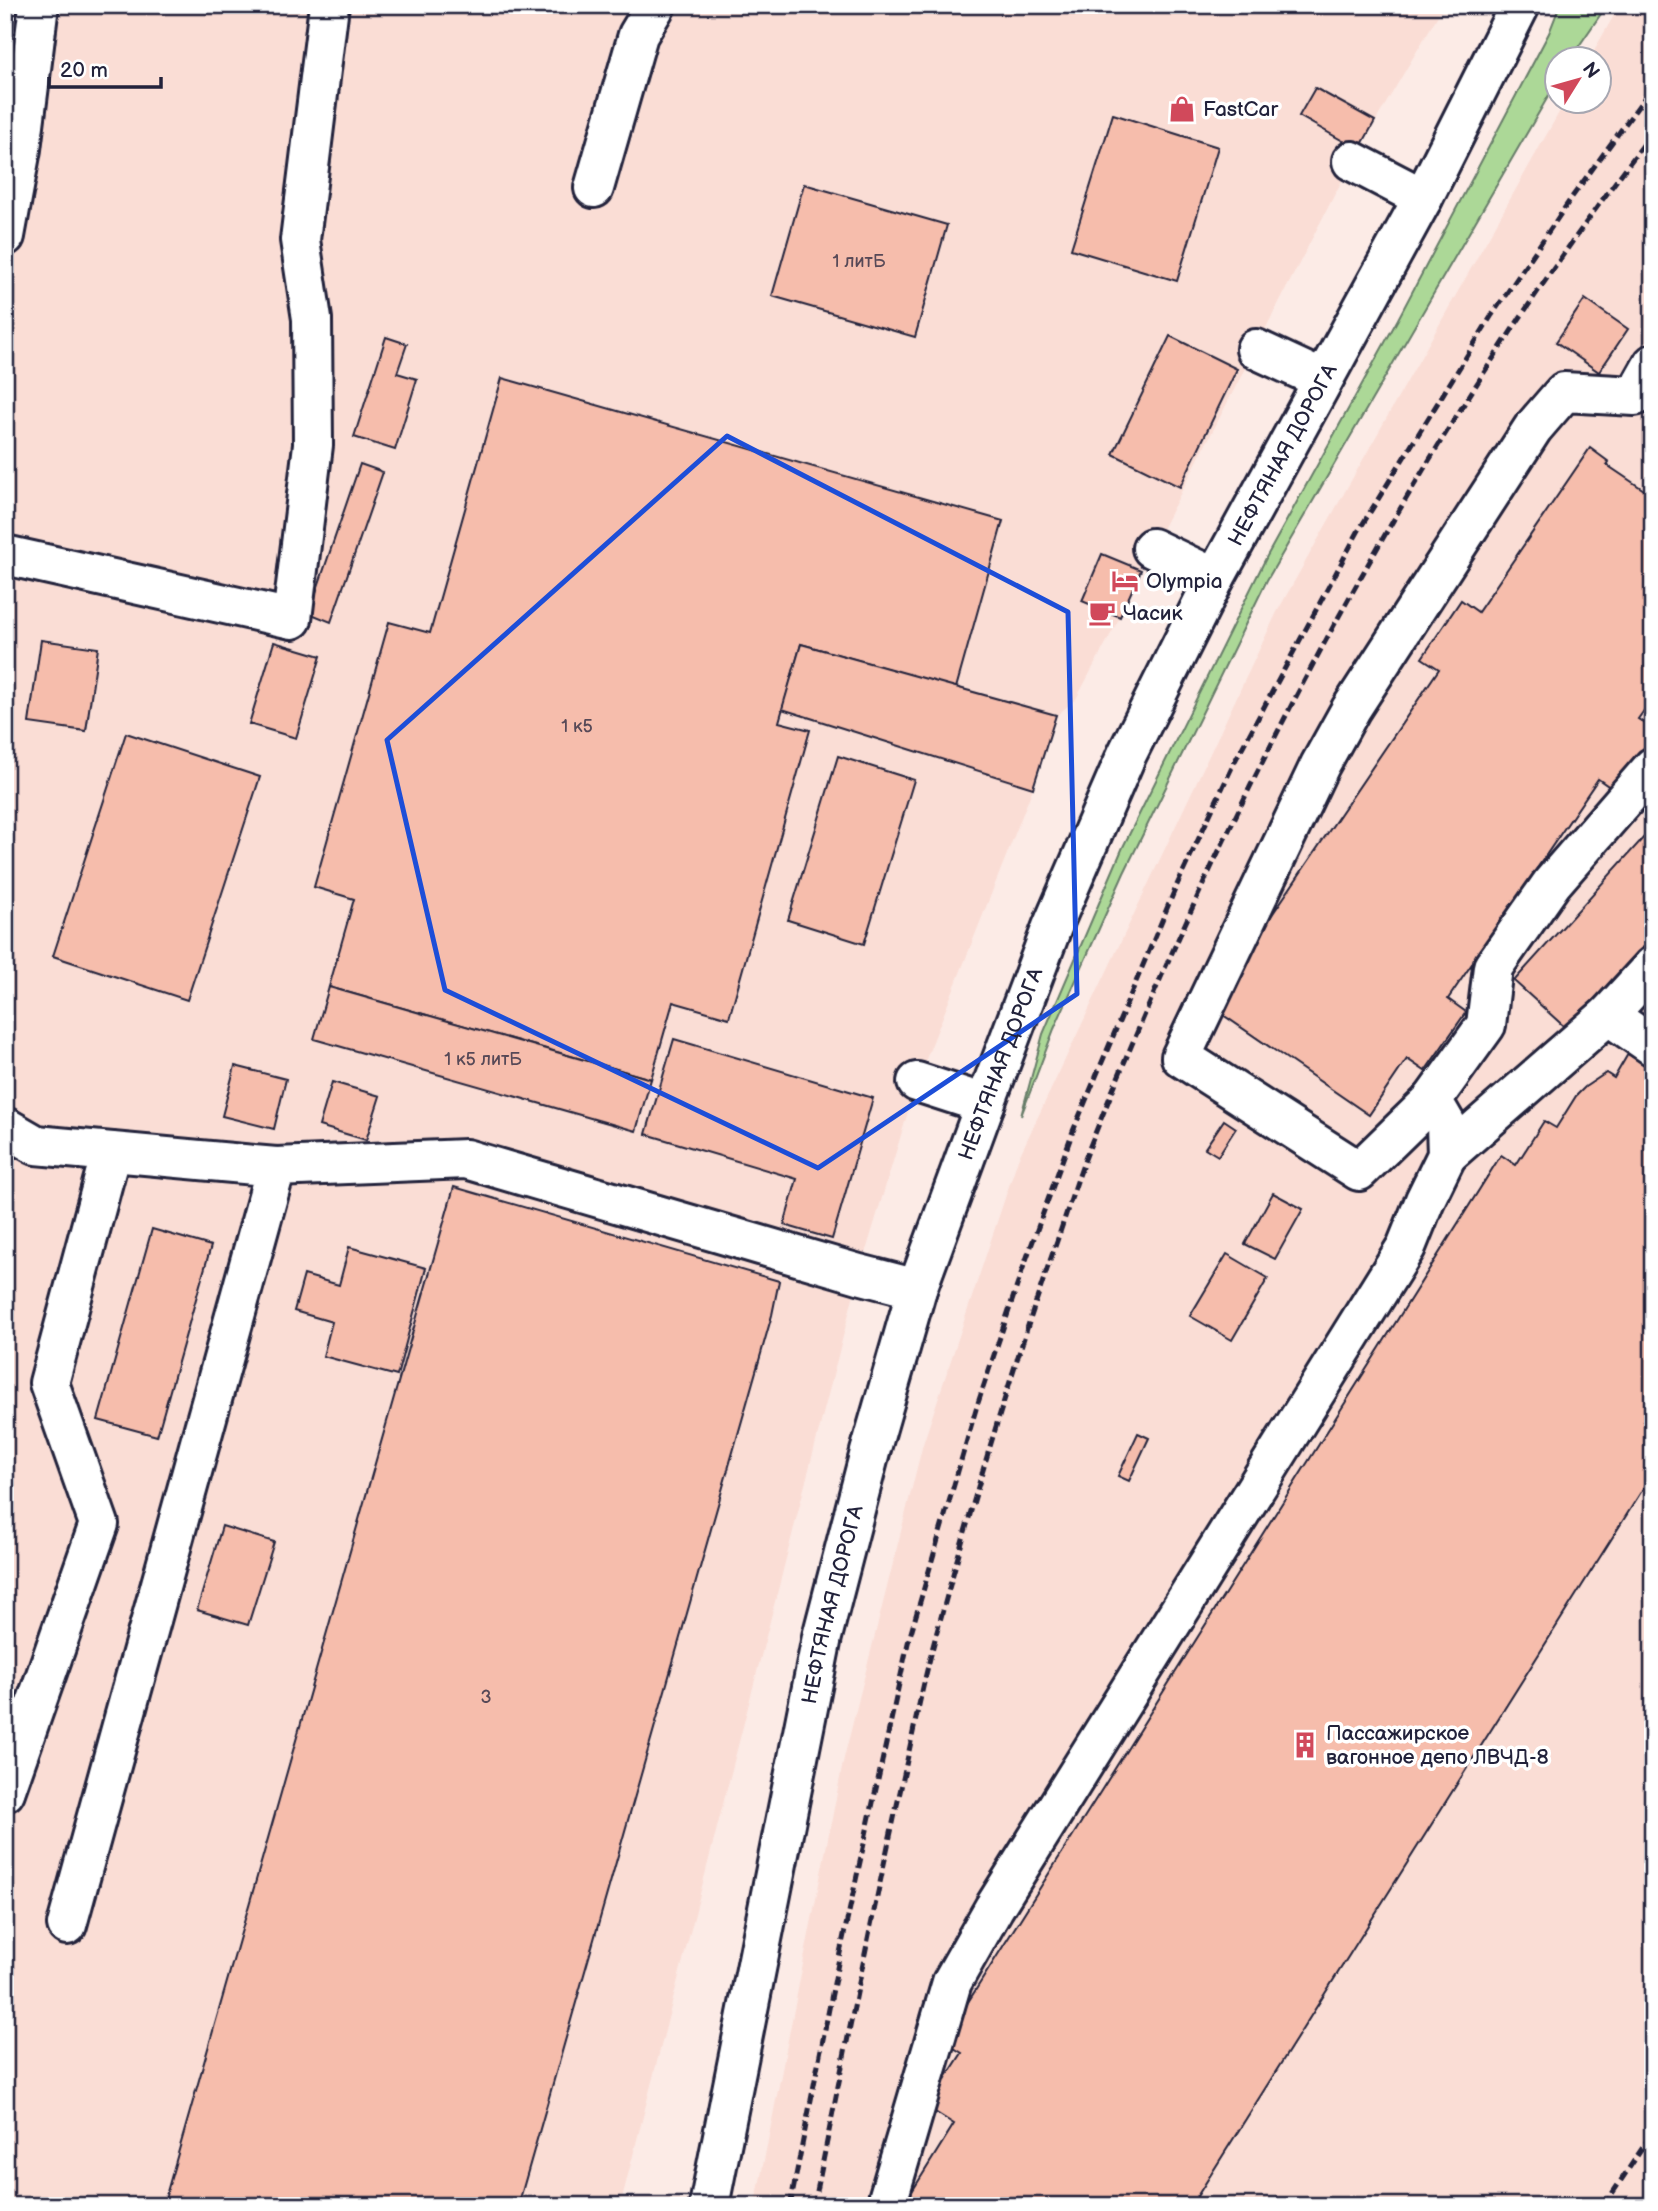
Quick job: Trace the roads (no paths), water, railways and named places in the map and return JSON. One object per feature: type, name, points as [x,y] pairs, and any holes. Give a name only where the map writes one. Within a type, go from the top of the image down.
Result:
[{"type":"street","points":[[5,236],[21,149],[38,5]]},
{"type":"street","points":[[5,555],[292,619],[313,445],[312,319],[300,240],[330,5]]},
{"type":"street","points":[[594,188],[638,35],[656,5]]},
{"type":"street","name":"НЕФТЯНАЯ ДОРОГА","points":[[709,2206],[822,1637],[870,1452],[917,1289],[985,1104],[1052,927],[1127,754],[1215,578],[1423,198],[1520,5]]},
{"type":"street","points":[[1352,161],[1423,198]]},
{"type":"street","points":[[1256,349],[1323,380]]},
{"type":"street","points":[[1653,364],[1634,396],[1564,392],[1533,428],[1351,709],[1320,765],[1181,1057],[1359,1171],[1432,1100],[1486,1026],[1493,967],[1552,883],[1653,767]]},
{"type":"street","points":[[1152,548],[1215,578]]},
{"type":"street","points":[[886,2206],[952,1982],[1001,1896],[1406,1247],[1447,1155],[1608,1015],[1653,966]]},
{"type":"street","points":[[1608,1015],[1653,1046]]},
{"type":"street","points":[[917,1082],[985,1104]]},
{"type":"street","points":[[1432,1100],[1446,1124],[1447,1155]]},
{"type":"street","points":[[5,1127],[36,1145],[276,1167],[466,1159],[917,1289]]},
{"type":"street","points":[[5,1792],[99,1524],[49,1383],[111,1152]]},
{"type":"street","points":[[67,1926],[276,1167]]},
{"type":"railway","points":[[790,2206],[840,1953],[908,1643],[976,1409],[1073,1131],[1176,887],[1235,761],[1359,530],[1492,315],[1572,197],[1653,86]]},
{"type":"railway","points":[[814,2206],[875,1905],[930,1660],[1008,1387],[1092,1141],[1207,875],[1338,617],[1410,492],[1486,369],[1567,249],[1653,132]]},
{"type":"railway","points":[[1604,2206],[1653,2132]]},
{"type":"place","name":"FastCar","points":[[1182,109]]},
{"type":"place","name":"Olympia","points":[[1125,581]]},
{"type":"place","name":"Часик","points":[[1102,613]]},
{"type":"place","name":"Пассажирское вагонное депо ЛВЧД-8","points":[[1305,1745]]}]
